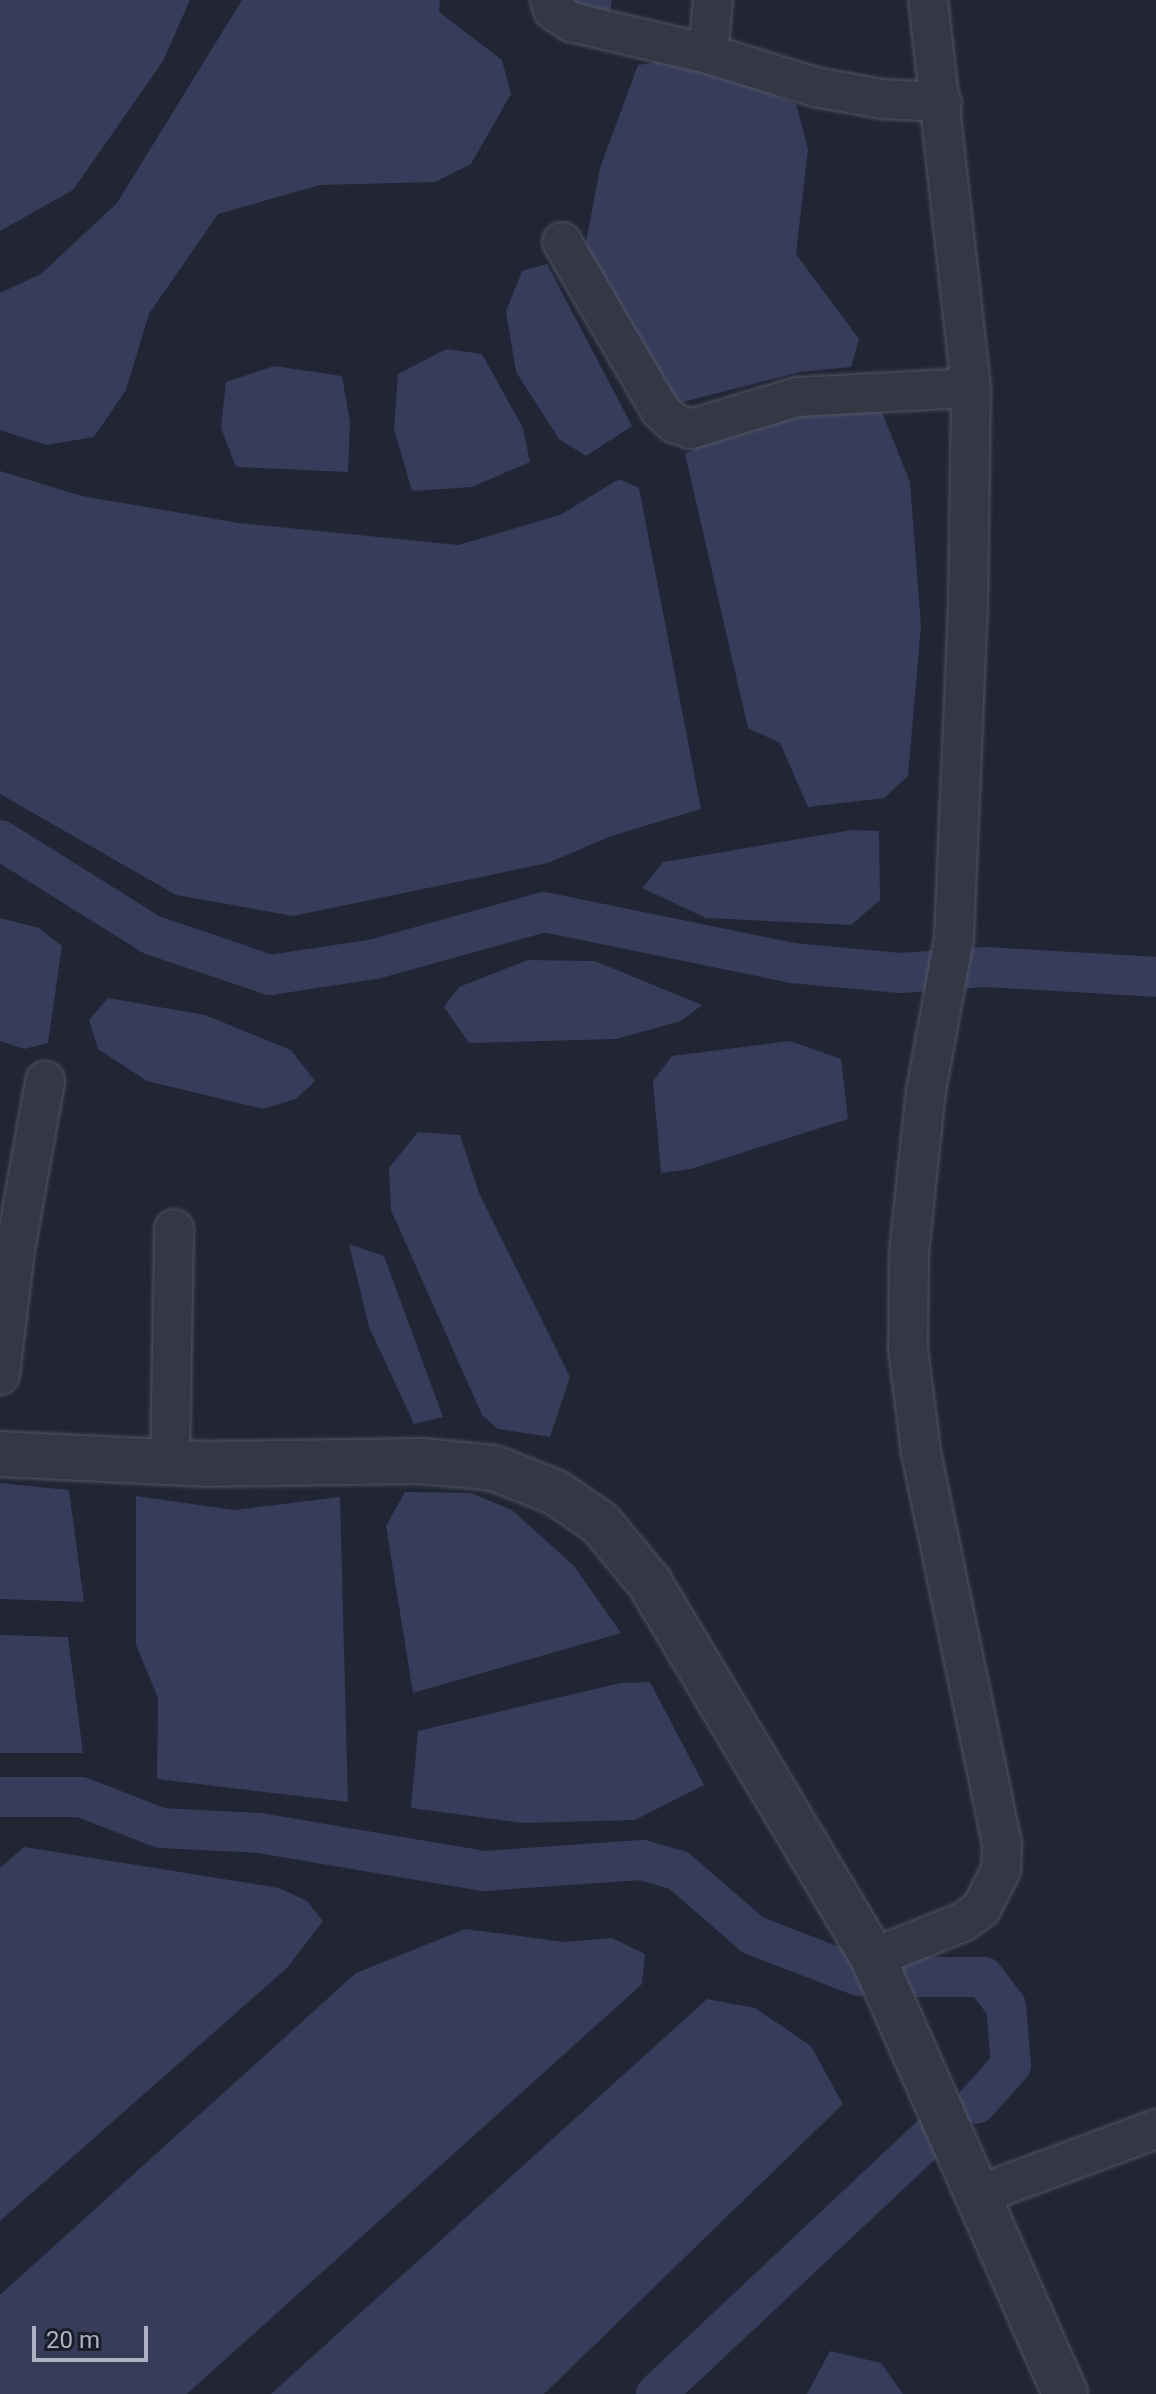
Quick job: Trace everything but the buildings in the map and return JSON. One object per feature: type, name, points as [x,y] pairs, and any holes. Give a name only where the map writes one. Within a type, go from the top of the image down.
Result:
[{"type":"street","points":[[550,0],[553,10],[571,22],[708,54],[845,94],[942,102]]},
{"type":"street","points":[[708,54],[713,0]]},
{"type":"street","points":[[873,1958],[963,1922],[981,1909],[1001,1870],[1002,1844],[921,1452],[908,1349],[909,1252],[926,1091],[948,992],[954,939],[971,388],[942,102],[928,0]]},
{"type":"street","points":[[562,242],[660,410],[674,423],[691,429],[797,397],[971,388]]},
{"type":"street","points":[[0,1375],[15,1250],[45,1081]]},
{"type":"street","points":[[170,1463],[174,1229]]},
{"type":"street","points":[[0,1454],[170,1463],[422,1461],[494,1468],[555,1492],[600,1523],[649,1582],[873,1958],[1065,2394]]},
{"type":"street","points":[[978,2195],[1156,2129]]},
{"type":"water","points":[[0,0],[190,0],[163,61],[73,190],[0,231]]},
{"type":"water","points":[[242,0],[440,0],[439,12],[502,60],[511,94],[471,164],[435,182],[320,185],[218,214],[149,314],[126,390],[94,437],[46,445],[0,430],[0,293],[41,274],[117,203]]},
{"type":"water","points":[[558,0],[612,0],[609,18]]},
{"type":"water","points":[[684,58],[796,104],[808,149],[796,254],[859,339],[851,367],[800,372],[671,405],[581,269],[600,168],[638,65]]},
{"type":"water","points":[[547,264],[632,426],[586,456],[559,439],[516,372],[506,311],[522,271]]},
{"type":"water","points":[[446,349],[482,354],[523,428],[530,462],[472,487],[412,491],[394,429],[398,374]]},
{"type":"water","points":[[274,366],[342,376],[350,422],[348,472],[236,467],[221,428],[226,382]]},
{"type":"water","points":[[876,397],[910,482],[921,626],[908,776],[884,798],[808,807],[780,743],[748,728],[685,454],[784,402]]},
{"type":"water","points":[[0,471],[82,496],[239,523],[458,545],[560,515],[619,479],[639,488],[701,809],[611,836],[548,863],[293,916],[176,895],[0,794]]},
{"type":"water","points":[[852,830],[879,831],[880,900],[851,925],[706,918],[642,888],[663,862]]},
{"type":"water","points":[[0,918],[39,928],[62,946],[48,1043],[24,1049],[0,1041]]},
{"type":"water","points":[[528,960],[595,961],[702,1005],[681,1021],[616,1039],[469,1043],[444,1007],[459,987]]},
{"type":"water","points":[[108,998],[205,1015],[291,1050],[315,1081],[296,1099],[263,1109],[147,1081],[98,1049],[89,1020]]},
{"type":"water","points":[[790,1041],[841,1059],[848,1119],[691,1169],[661,1173],[653,1081],[672,1056]]},
{"type":"water","points":[[418,1132],[460,1135],[479,1193],[570,1377],[550,1437],[498,1429],[482,1415],[391,1210],[389,1168]]},
{"type":"water","points":[[349,1244],[384,1256],[443,1417],[414,1424],[369,1327]]},
{"type":"water","points":[[0,1483],[69,1490],[84,1602],[0,1599]]},
{"type":"water","points":[[405,1492],[471,1493],[512,1510],[574,1566],[621,1633],[413,1693],[386,1526]]},
{"type":"water","points":[[136,1496],[234,1510],[340,1497],[348,1802],[157,1779],[158,1698],[136,1645]]},
{"type":"water","points":[[0,1635],[68,1637],[83,1753],[0,1753]]},
{"type":"water","points":[[650,1682],[704,1785],[635,1820],[524,1823],[411,1808],[418,1731],[620,1683]]},
{"type":"water","points":[[24,1847],[279,1888],[307,1901],[323,1921],[287,1968],[0,2221],[0,1868]]},
{"type":"water","points":[[465,1929],[565,1942],[612,1938],[645,1954],[642,1984],[187,2394],[0,2394],[0,2295],[356,1973]]},
{"type":"water","points":[[707,1999],[755,2008],[811,2046],[843,2104],[544,2394],[271,2394]]},
{"type":"water","points":[[830,2351],[881,2363],[903,2394],[807,2394]]},
{"type":"waterway","points":[[0,840],[152,935],[270,975],[375,959],[544,912],[792,963],[900,973],[985,967],[1156,977]]},
{"type":"waterway","points":[[0,1797],[81,1797],[161,1828],[259,1833],[484,1871],[642,1860],[678,1870],[753,1935],[859,1976]]},
{"type":"waterway","points":[[902,1977],[984,1977],[1006,2006],[1011,2065],[976,2104]]},
{"type":"waterway","points":[[656,2394],[931,2136]]}]
